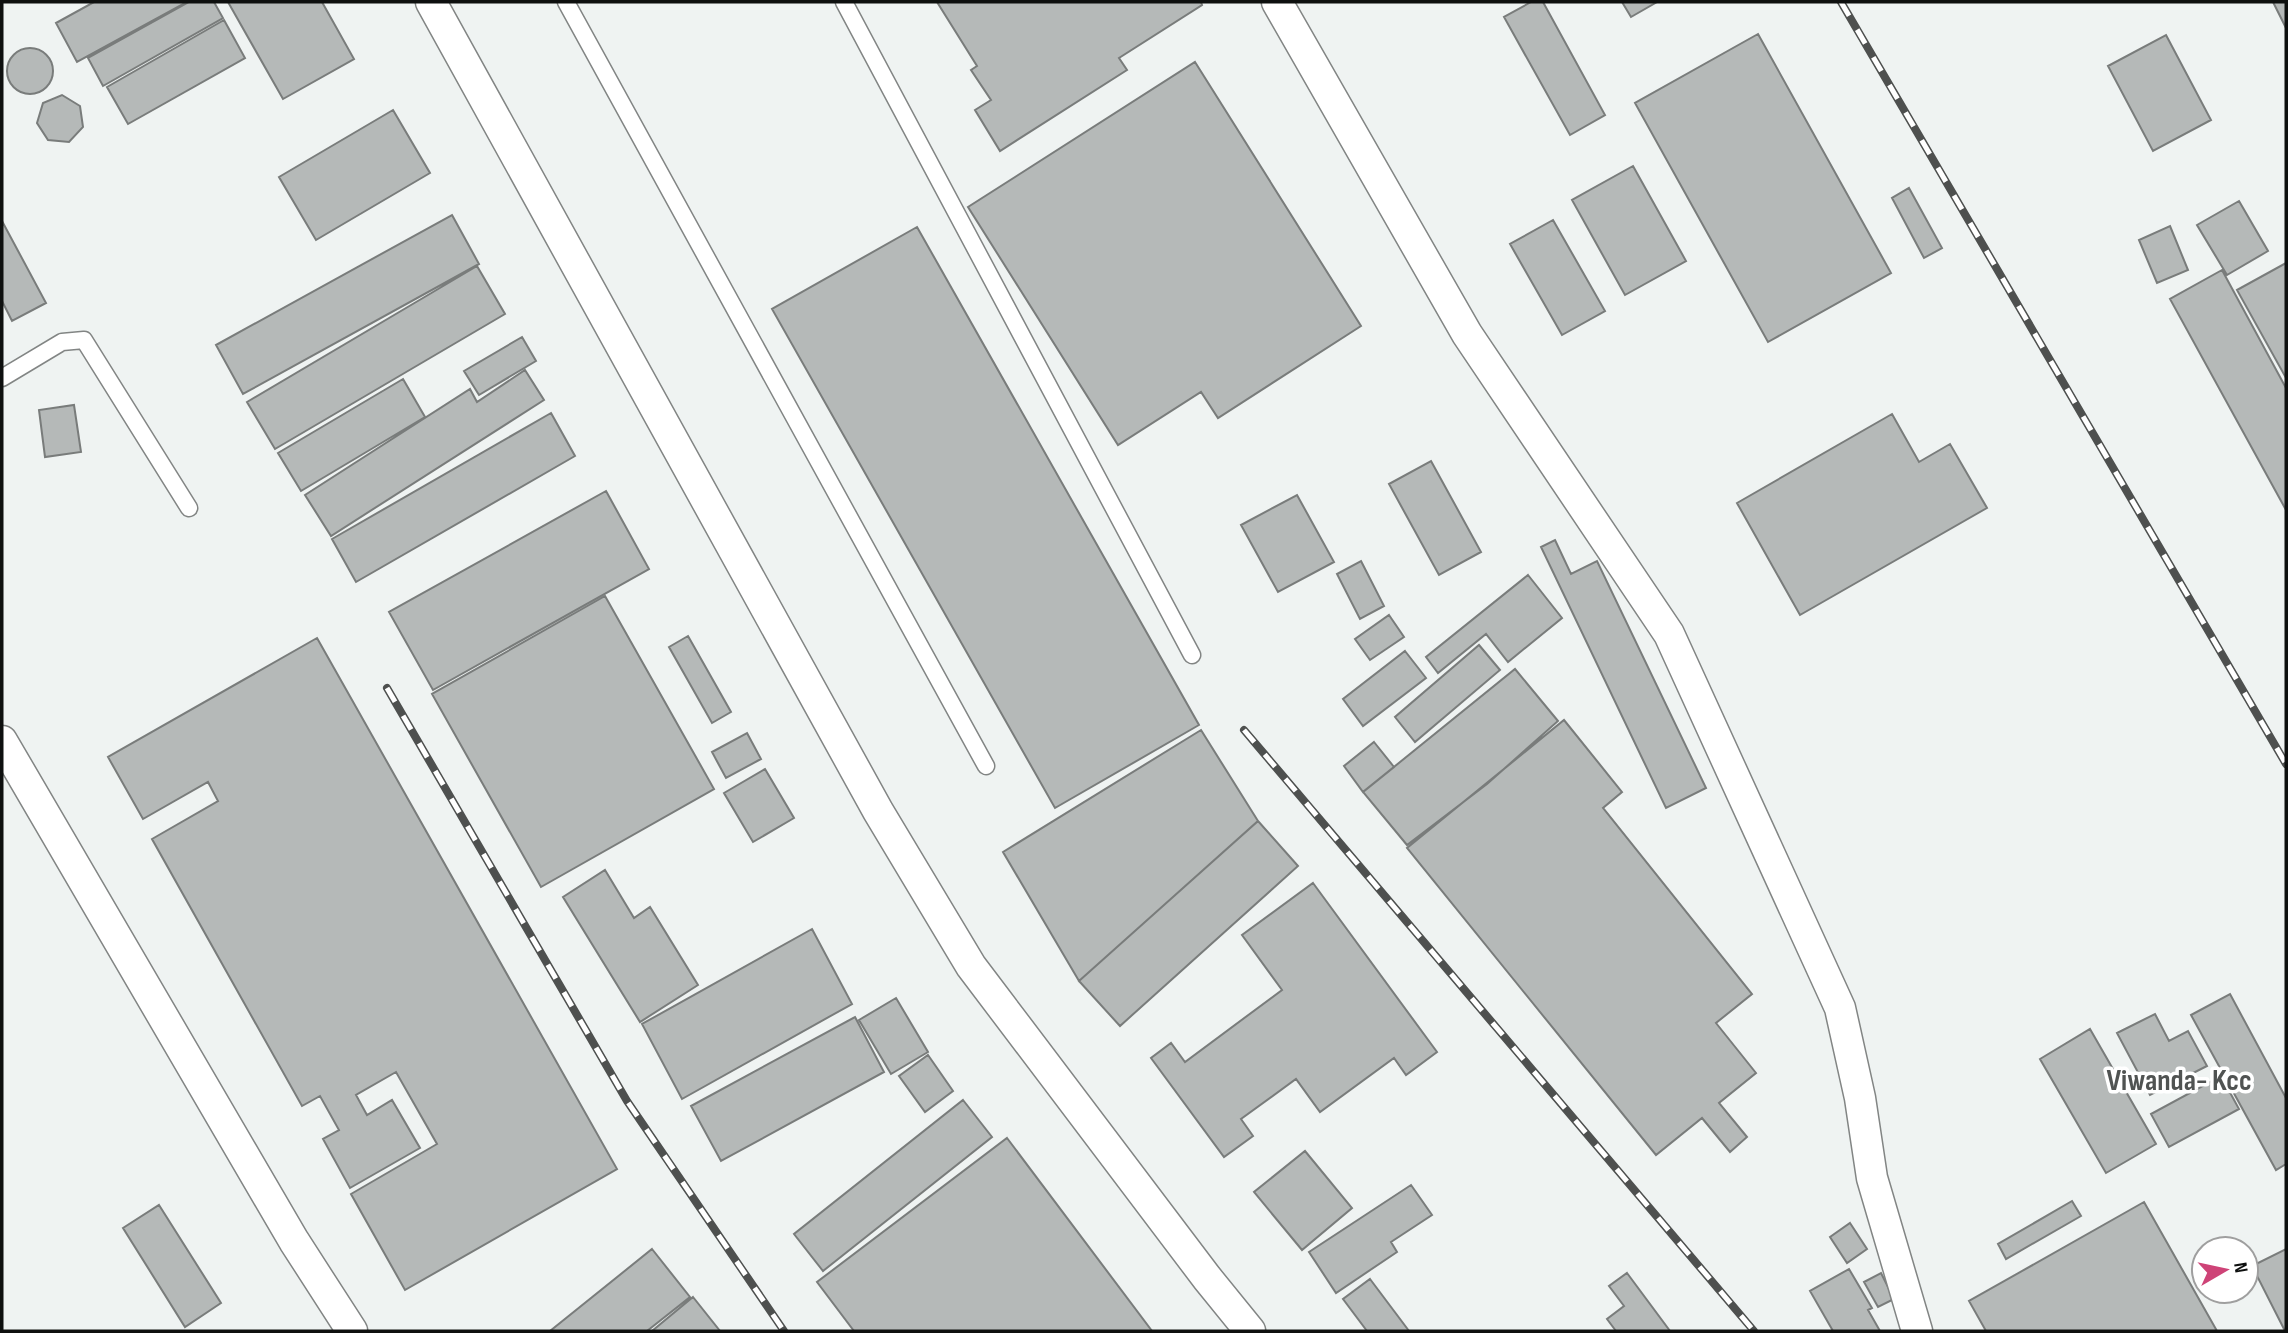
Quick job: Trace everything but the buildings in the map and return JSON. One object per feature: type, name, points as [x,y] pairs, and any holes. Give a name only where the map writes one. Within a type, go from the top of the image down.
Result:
[{"type":"street","points":[[431,2],[878,811],[971,966],[1198,1267],[1250,1331]]},
{"type":"street","points":[[1277,2],[1468,334],[1669,634],[1840,1008],[1860,1098],[1872,1178],[1917,1331]]},
{"type":"street","points":[[2,741],[293,1241],[352,1331]]},
{"type":"lane","points":[[566,2],[986,766]]},
{"type":"lane","points":[[844,2],[1192,655]]},
{"type":"lane","points":[[2,378],[62,342],[84,340],[189,508]]},
{"type":"railway","points":[[1841,2],[2286,764]]},
{"type":"railway","points":[[387,688],[627,1101],[784,1331]]},
{"type":"railway","points":[[1244,730],[1754,1331]]},
{"type":"district","name":"Viwanda- Kcc","points":[[2179,1080]]}]
